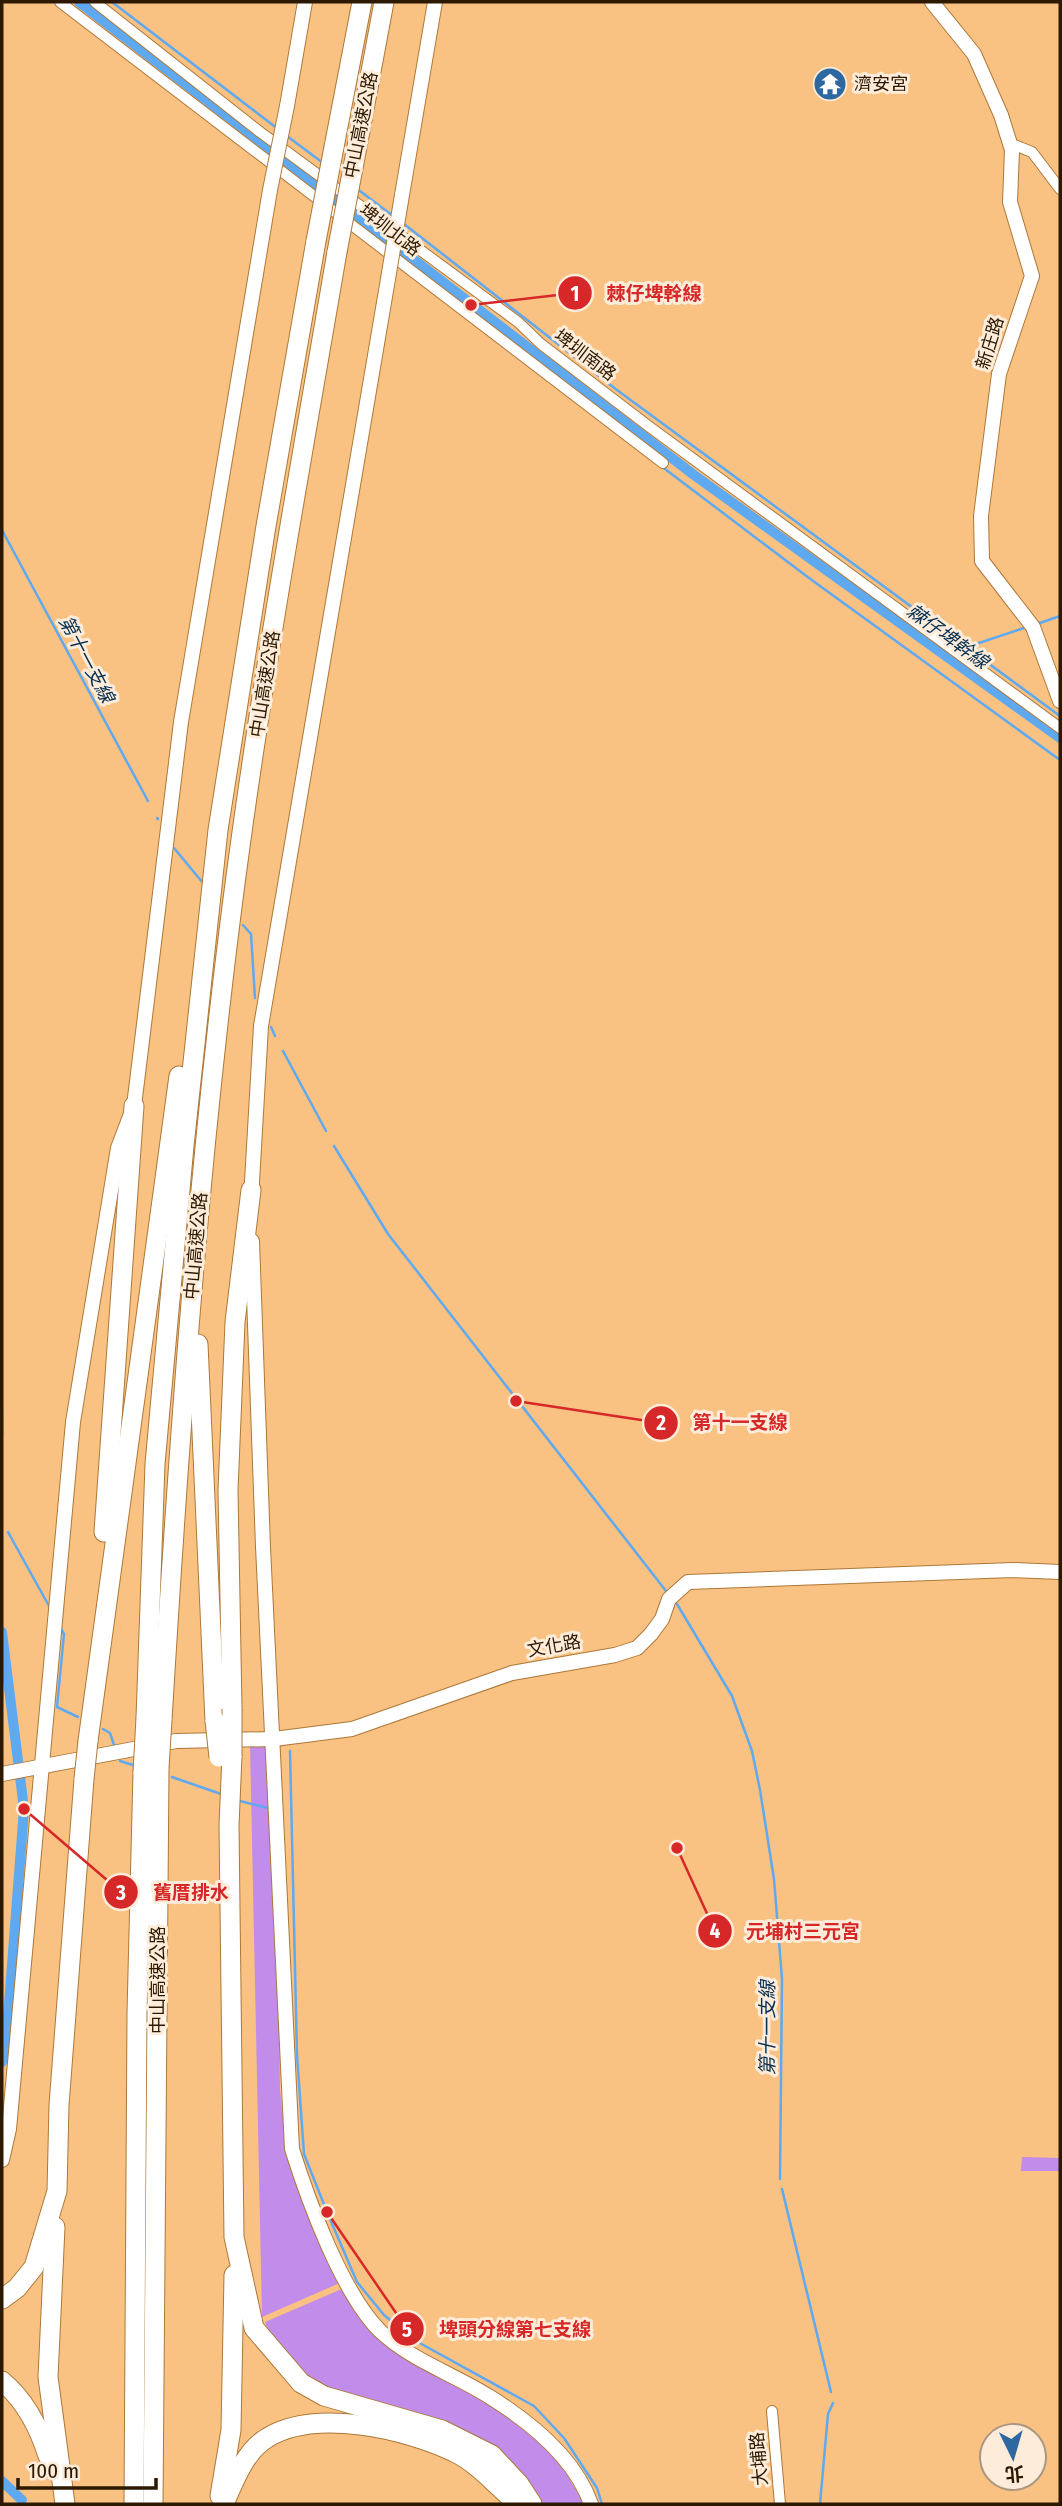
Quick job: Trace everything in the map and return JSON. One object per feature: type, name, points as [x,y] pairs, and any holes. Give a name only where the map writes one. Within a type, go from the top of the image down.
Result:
[{"type":"highway","name":"中山高速公路","points":[[154,1719],[155,1464],[184,1146],[218,830],[266,526],[316,241],[362,2]]},
{"type":"highway","name":"中山高速公路","points":[[134,2504],[137,2026],[154,1719],[211,1081],[242,832],[337,252],[384,2]]},
{"type":"highway","points":[[64,2504],[48,2377],[59,2105],[84,1779],[95,1680],[169,1141],[218,830]]},
{"type":"highway","points":[[211,1081],[197,1291],[203,1490],[215,1721],[226,1757]]},
{"type":"highway","points":[[95,1680],[110,1422],[134,1106]]},
{"type":"highway","points":[[221,2504],[231,2430],[234,2237],[226,1757],[232,1709],[228,1490],[235,1322],[251,1190]]},
{"type":"highway","name":"中山高速公路","points":[[151,1770],[153,2504]]},
{"type":"highway","points":[[2,2299],[17,2288],[34,2267],[57,2191]]},
{"type":"highway","points":[[234,2237],[254,2328],[301,2383],[324,2396],[442,2430],[492,2455],[519,2484],[532,2504]]},
{"type":"highway","points":[[2,2381],[15,2391],[40,2428],[64,2504]]},
{"type":"highway","points":[[221,2504],[241,2466],[265,2439],[306,2423],[355,2425],[420,2440],[456,2453],[509,2496],[514,2504]]},
{"type":"street","name":"埤圳北路","points":[[60,2],[663,463]]},
{"type":"street","name":"埤圳南路","points":[[95,2],[260,132],[518,323],[541,344],[651,428],[1060,728]]},
{"type":"street","points":[[2,2160],[9,2129],[37,1769],[73,1423],[118,1148],[134,1106],[181,722],[270,190],[305,2]]},
{"type":"street","points":[[435,2],[261,1026],[251,1190],[263,1547],[274,1739],[288,2121],[292,2149],[301,2180],[347,2283],[379,2330],[406,2352],[490,2396],[530,2426],[571,2468],[591,2504]]},
{"type":"street","name":"新庄路","points":[[932,2],[974,54],[1001,115],[1012,150],[1010,202],[1032,276],[999,374],[981,516],[982,561],[1033,627],[1060,701]]},
{"type":"street","points":[[1009,144],[1032,152],[1060,190]]},
{"type":"street","name":"文化路","points":[[9,1773],[176,1741],[274,1739],[352,1728],[512,1673],[615,1655],[637,1648],[662,1619],[669,1599],[688,1582],[1013,1570],[1060,1572]]},
{"type":"street","name":"大埔路","points":[[772,2411],[780,2504]]},
{"type":"shaded area","points":[[269,1744],[278,1945],[280,2090],[285,2137],[342,2282],[262,2317],[250,1745]]},
{"type":"shaded area","points":[[1022,2157],[1060,2158],[1060,2171],[1021,2171]]},
{"type":"shaded area","points":[[344,2288],[359,2313],[489,2400],[545,2446],[566,2473],[584,2504],[541,2504],[535,2492],[304,2377],[268,2331],[265,2322]]},
{"type":"waterway","name":"棘仔埤幹線","points":[[79,2],[694,475],[1060,738]]},
{"type":"waterway","points":[[112,2],[278,129]]},
{"type":"waterway","points":[[287,136],[323,163]]},
{"type":"waterway","points":[[356,188],[393,216]]},
{"type":"waterway","points":[[404,224],[617,390],[1060,716]]},
{"type":"waterway","points":[[661,466],[809,578],[1060,760]]},
{"type":"waterway","name":"第十一支線","points":[[2,530],[148,801]]},
{"type":"waterway","points":[[1037,624],[1060,616]]},
{"type":"waterway","points":[[969,651],[976,644],[1027,627]]},
{"type":"waterway","name":"第十一支線","points":[[174,848],[203,883]]},
{"type":"waterway","name":"第十一支線","points":[[243,925],[251,934],[255,998]]},
{"type":"waterway","name":"第十一支線","points":[[271,1027],[275,1036]]},
{"type":"waterway","name":"第十一支線","points":[[283,1051],[326,1131]]},
{"type":"waterway","name":"第十一支線","points":[[334,1146],[388,1234],[666,1591]]},
{"type":"waterway","points":[[2,1410],[2,1436]]},
{"type":"waterway","points":[[8,1532],[49,1606]]},
{"type":"waterway","name":"第十一支線","points":[[677,1604],[732,1696],[752,1751],[760,1790],[774,1879],[782,1979],[780,2179]]},
{"type":"waterway","points":[[61,1629],[64,1634],[57,1707],[78,1717]]},
{"type":"waterway","points":[[2,1632],[24,1809],[7,2030],[2,2062]]},
{"type":"waterway","points":[[103,1729],[110,1733],[114,1745]]},
{"type":"waterway","points":[[290,1751],[297,2055],[304,2154],[327,2212],[357,2282],[384,2315],[416,2341],[534,2406],[564,2438],[597,2488],[602,2504]]},
{"type":"waterway","points":[[120,1761],[136,1766]]},
{"type":"waterway","points":[[172,1777],[221,1794]]},
{"type":"waterway","points":[[240,1801],[268,1808]]},
{"type":"waterway","name":"第十一支線","points":[[782,2189],[831,2392]]},
{"type":"waterway","name":"第十一支線","points":[[820,2504],[828,2414],[833,2403]]},
{"type":"waterway","points":[[2,2481],[22,2500]]},
{"type":"place","name":"濟安宮","points":[[830,84]]},
{"type":"place","name":"棘仔埤幹線","points":[[471,305]]},
{"type":"place","name":"第十一支線","points":[[516,1401]]},
{"type":"place","name":"舊厝排水","points":[[24,1809]]},
{"type":"place","name":"元埔村三元宮","points":[[677,1848]]},
{"type":"place","name":"埤頭分線第七支線","points":[[327,2212]]}]
